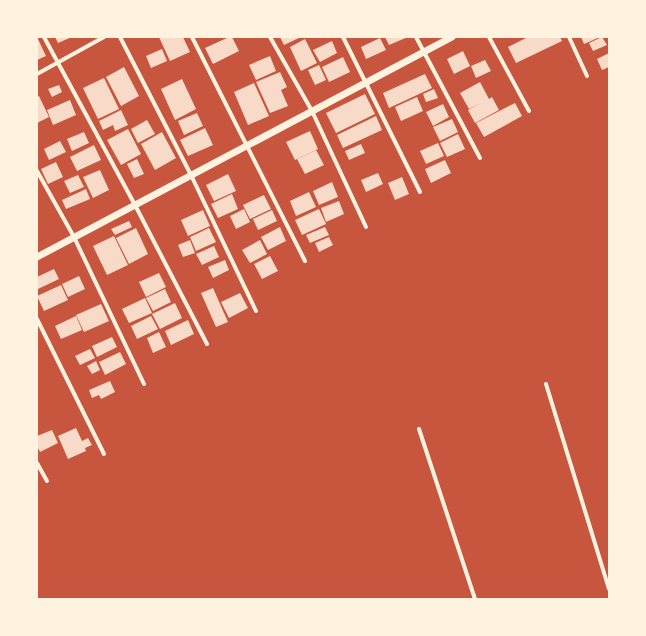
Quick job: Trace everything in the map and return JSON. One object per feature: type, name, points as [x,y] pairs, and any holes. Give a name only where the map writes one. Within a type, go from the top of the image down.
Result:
[{"type":"street","points":[[44,37],[135,205],[207,344]]},
{"type":"street","points":[[37,74],[104,37]]},
{"type":"street","points":[[120,37],[191,175],[256,311]]},
{"type":"street","points":[[192,37],[304,260]]},
{"type":"street","points":[[270,37],[312,111],[366,227]]},
{"type":"street","points":[[343,37],[367,82],[420,192]]},
{"type":"street","points":[[416,37],[480,158]]},
{"type":"street","points":[[37,257],[452,37]]},
{"type":"street","points":[[489,37],[529,111]]},
{"type":"street","points":[[569,37],[587,76]]},
{"type":"street","points":[[37,171],[74,237],[144,384]]},
{"type":"street","points":[[37,318],[104,454]]},
{"type":"street","points":[[546,384],[609,589]]},
{"type":"street","points":[[419,429],[475,599]]},
{"type":"street","points":[[37,464],[46,481]]},
{"type":"building","points":[[37,37],[46,56],[37,60]]},
{"type":"building","points":[[55,37],[72,37],[58,43]]},
{"type":"building","points":[[159,37],[183,37],[190,52],[170,61]]},
{"type":"building","points":[[232,37],[239,51],[213,64],[205,48]]},
{"type":"building","points":[[280,37],[301,37],[284,45]]},
{"type":"building","points":[[385,37],[408,37],[389,45]]},
{"type":"building","points":[[528,37],[560,37],[562,41],[516,63],[508,47]]},
{"type":"building","points":[[581,37],[600,37],[584,44]]},
{"type":"building","points":[[602,37],[607,45],[593,51],[589,43]]},
{"type":"building","points":[[380,38],[386,50],[366,59],[361,47]]},
{"type":"building","points":[[305,39],[317,63],[301,71],[290,47]]},
{"type":"building","points":[[332,41],[337,53],[320,62],[313,50]]},
{"type":"building","points":[[162,49],[167,61],[151,68],[146,56]]},
{"type":"building","points":[[463,51],[470,66],[454,74],[447,59]]},
{"type":"building","points":[[609,53],[609,67],[602,70],[597,59]]},
{"type":"building","points":[[270,56],[276,71],[256,80],[249,65]]},
{"type":"building","points":[[343,57],[350,72],[329,82],[322,67]]},
{"type":"building","points":[[485,60],[491,71],[476,78],[471,66]]},
{"type":"building","points":[[319,65],[326,80],[315,85],[308,70]]},
{"type":"building","points":[[124,67],[139,96],[121,106],[106,77]]},
{"type":"building","points":[[280,72],[287,87],[281,90],[288,106],[270,113],[256,82]]},
{"type":"building","points":[[425,74],[432,88],[389,108],[383,93]]},
{"type":"building","points":[[104,78],[119,109],[98,119],[83,88]]},
{"type":"building","points":[[182,79],[196,109],[175,120],[161,89]]},
{"type":"building","points":[[480,82],[489,99],[492,97],[499,110],[475,123],[468,110],[481,103],[469,109],[460,93]]},
{"type":"building","points":[[254,83],[269,116],[248,125],[234,92]]},
{"type":"building","points":[[59,85],[62,92],[52,97],[48,89]]},
{"type":"building","points":[[434,89],[438,98],[426,102],[423,94]]},
{"type":"building","points":[[365,94],[375,114],[336,133],[326,113]]},
{"type":"building","points":[[39,96],[49,117],[37,123],[37,97]]},
{"type":"building","points":[[417,97],[423,111],[401,121],[395,107]]},
{"type":"building","points":[[70,100],[76,115],[53,125],[47,110]]},
{"type":"building","points":[[515,103],[522,116],[484,137],[476,123]]},
{"type":"building","points":[[443,104],[449,117],[433,126],[426,112]]},
{"type":"building","points":[[121,110],[128,125],[115,131],[113,125],[103,130],[99,121]]},
{"type":"building","points":[[197,113],[203,126],[184,135],[178,121]]},
{"type":"building","points":[[376,116],[382,130],[343,148],[337,135]]},
{"type":"building","points":[[452,119],[458,132],[440,141],[433,127]]},
{"type":"building","points":[[147,120],[155,134],[138,143],[131,129]]},
{"type":"building","points":[[205,128],[213,145],[188,156],[180,140]]},
{"type":"building","points":[[128,129],[141,154],[121,165],[107,140]]},
{"type":"building","points":[[310,131],[318,149],[295,160],[286,142]]},
{"type":"building","points":[[84,132],[89,143],[72,151],[67,139]]},
{"type":"building","points":[[162,132],[176,158],[155,170],[141,144]]},
{"type":"building","points":[[458,134],[465,149],[447,157],[440,143]]},
{"type":"building","points":[[60,141],[66,152],[49,160],[44,149]]},
{"type":"building","points":[[438,143],[444,156],[426,164],[420,151]]},
{"type":"building","points":[[361,144],[365,153],[349,160],[345,151]]},
{"type":"building","points":[[94,145],[101,160],[77,171],[70,157]]},
{"type":"building","points":[[316,150],[324,165],[305,174],[297,159]]},
{"type":"building","points":[[137,159],[144,174],[134,178],[127,164]]},
{"type":"building","points":[[445,160],[451,173],[431,183],[425,169]]},
{"type":"building","points":[[56,162],[63,177],[48,184],[41,169]]},
{"type":"building","points":[[100,170],[109,190],[93,198],[83,177]]},
{"type":"building","points":[[378,173],[383,184],[366,192],[361,180]]},
{"type":"building","points":[[228,174],[236,191],[214,201],[206,185]]},
{"type":"building","points":[[78,175],[84,187],[70,193],[64,181]]},
{"type":"building","points":[[402,177],[409,194],[395,200],[388,183]]},
{"type":"building","points":[[332,182],[338,197],[319,205],[313,191]]},
{"type":"building","points":[[86,189],[90,199],[66,209],[62,200]]},
{"type":"building","points":[[309,192],[316,207],[296,216],[290,201]]},
{"type":"building","points":[[232,194],[238,209],[218,218],[211,204]]},
{"type":"building","points":[[264,195],[271,209],[250,219],[243,205]]},
{"type":"building","points":[[339,201],[344,214],[326,222],[321,208]]},
{"type":"building","points":[[244,209],[250,222],[236,229],[230,216]]},
{"type":"building","points":[[319,209],[326,224],[302,235],[295,220]]},
{"type":"building","points":[[203,210],[210,226],[188,236],[181,220]]},
{"type":"building","points":[[272,210],[277,221],[258,230],[253,219]]},
{"type":"building","points":[[129,221],[132,227],[115,235],[111,229]]},
{"type":"building","points":[[280,227],[286,241],[268,250],[261,237]]},
{"type":"building","points":[[325,227],[329,235],[310,243],[306,235]]},
{"type":"building","points":[[136,228],[148,254],[129,264],[116,238]]},
{"type":"building","points":[[209,228],[216,242],[196,251],[190,237]]},
{"type":"building","points":[[114,236],[128,265],[107,275],[93,246]]},
{"type":"building","points":[[329,237],[333,245],[319,252],[315,243]]},
{"type":"building","points":[[190,240],[195,253],[183,257],[178,245]]},
{"type":"building","points":[[260,240],[267,254],[250,263],[242,250]]},
{"type":"building","points":[[214,246],[219,257],[202,265],[196,254]]},
{"type":"building","points":[[270,256],[278,271],[262,279],[254,264]]},
{"type":"building","points":[[225,260],[229,270],[213,278],[208,267]]},
{"type":"building","points":[[54,269],[59,279],[38,289],[37,277]]},
{"type":"building","points":[[159,273],[166,287],[146,297],[139,282]]},
{"type":"building","points":[[79,276],[85,289],[68,297],[62,284]]},
{"type":"building","points":[[61,285],[68,300],[44,311],[37,296]]},
{"type":"building","points":[[213,288],[228,322],[216,327],[201,293]]},
{"type":"building","points":[[165,289],[171,302],[153,311],[146,298]]},
{"type":"building","points":[[240,293],[248,308],[229,318],[221,302]]},
{"type":"building","points":[[145,298],[152,313],[129,323],[122,309]]},
{"type":"building","points":[[175,303],[182,318],[160,329],[152,314]]},
{"type":"building","points":[[101,304],[109,321],[84,332],[76,315]]},
{"type":"building","points":[[76,316],[82,330],[61,339],[55,326]]},
{"type":"building","points":[[151,316],[158,329],[137,339],[131,326]]},
{"type":"building","points":[[188,320],[194,334],[171,345],[165,331]]},
{"type":"building","points":[[159,332],[166,347],[153,353],[147,338]]},
{"type":"building","points":[[112,337],[117,347],[97,357],[92,346]]},
{"type":"building","points":[[90,349],[95,358],[80,365],[75,356]]},
{"type":"building","points":[[120,352],[126,364],[105,375],[99,362]]},
{"type":"building","points":[[96,361],[100,370],[92,374],[87,366]]},
{"type":"building","points":[[110,381],[115,392],[101,399],[99,395],[92,398],[89,390]]},
{"type":"building","points":[[76,428],[82,441],[88,438],[92,445],[85,448],[86,451],[68,459],[58,436]]},
{"type":"building","points":[[52,430],[58,443],[40,452],[37,446],[37,436]]}]
